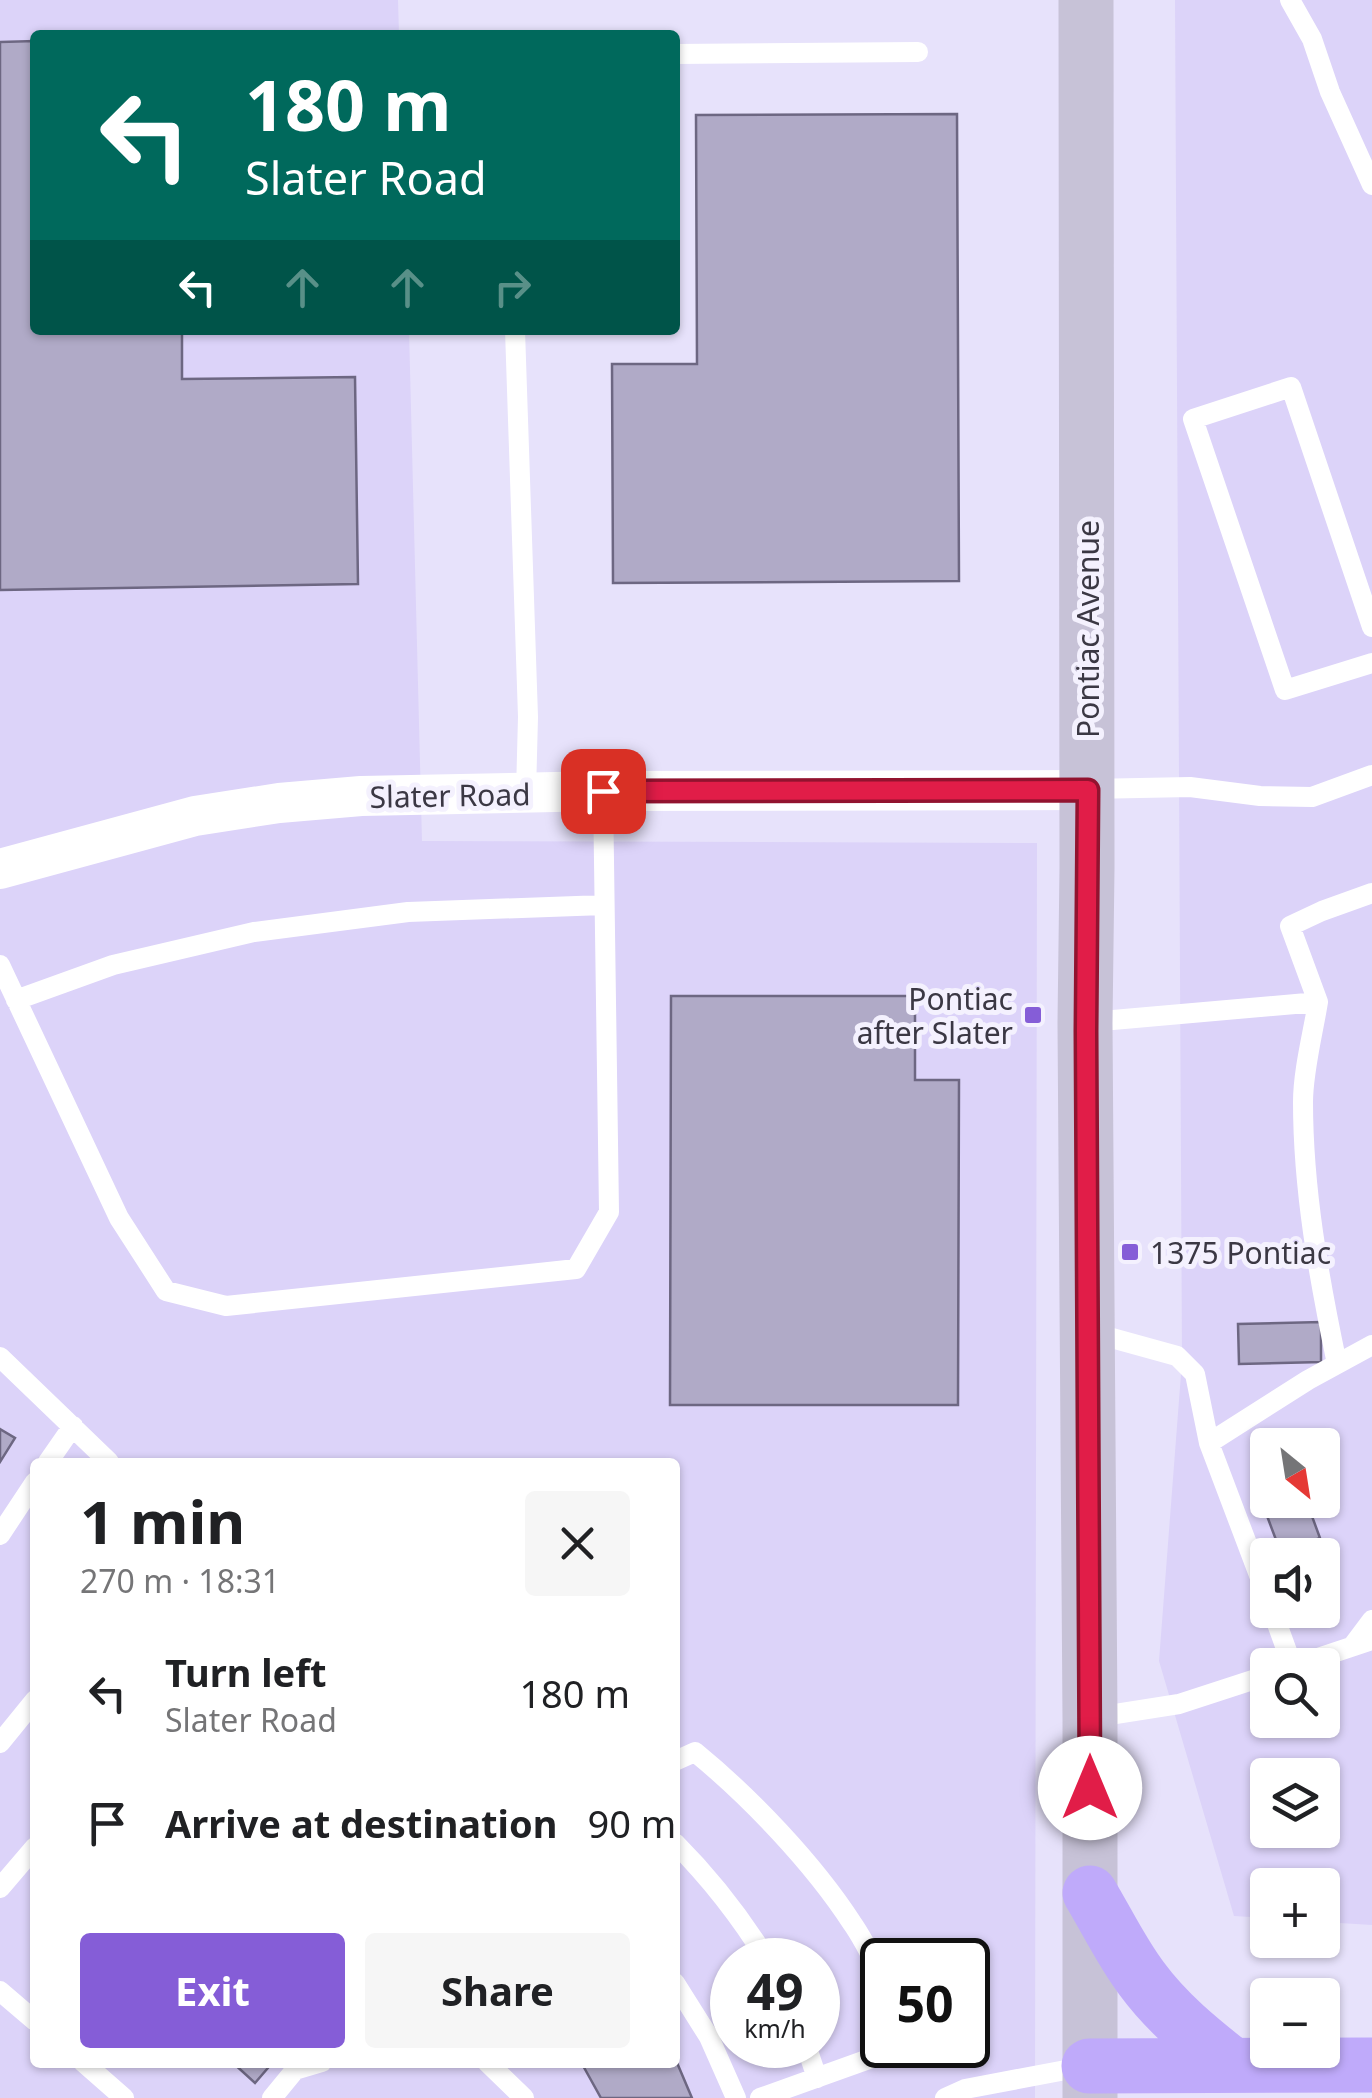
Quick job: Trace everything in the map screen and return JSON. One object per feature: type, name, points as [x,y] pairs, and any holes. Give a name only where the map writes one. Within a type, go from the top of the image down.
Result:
[{"type":"highway","points":[[1090,1893],[1159,2000],[1232,2065]]},
{"type":"highway","points":[[1090,2082],[1232,2065],[1372,2065]]},
{"type":"main road","name":"Pontiac Avenue","points":[[1086,0],[1090,2082]]},
{"type":"street","name":"Slater Road","points":[[0,869],[195,816],[361,796],[603,791],[1088,790]]},
{"type":"lane","points":[[1290,0],[1312,40],[1330,92],[1372,186]]},
{"type":"lane","points":[[680,54],[918,52]]},
{"type":"lane","points":[[514,335],[528,716],[526,793]]},
{"type":"lane","points":[[1372,627],[1292,387],[1193,419],[1285,690],[1372,663]]},
{"type":"lane","points":[[1088,790],[1190,786],[1260,796],[1312,798],[1372,775]]},
{"type":"lane","points":[[0,965],[119,1218],[166,1291],[226,1306],[576,1269],[609,1212],[603,791]]},
{"type":"lane","points":[[1336,1364],[1318,1275],[1303,1099],[1318,1002],[1290,926],[1372,893]]},
{"type":"lane","points":[[12,993],[254,932],[408,912],[604,906]]},
{"type":"lane","points":[[1086,1022],[1318,1002]]},
{"type":"lane","points":[[1087,1331],[1177,1356],[1195,1374],[1209,1443],[1250,1551]]},
{"type":"lane","points":[[1209,1443],[1372,1345]]},
{"type":"lane","points":[[0,1357],[104,1458]]},
{"type":"lane","points":[[51,1458],[72,1426]]},
{"type":"lane","points":[[0,1535],[30,1490]]},
{"type":"lane","points":[[1363,1642],[1372,1620]]},
{"type":"lane","points":[[1090,1718],[1179,1704],[1250,1681]]},
{"type":"lane","points":[[0,1743],[30,1706]]},
{"type":"lane","points":[[680,1760],[695,1752],[731,1782],[804,1860],[861,1938]]},
{"type":"lane","points":[[680,1849],[753,1938]]},
{"type":"lane","points":[[0,1888],[30,1853]]},
{"type":"lane","points":[[0,1991],[30,2017]]},
{"type":"lane","points":[[680,1991],[709,2038],[736,2098]]},
{"type":"lane","points":[[760,2098],[860,2062]]},
{"type":"lane","points":[[90,2068],[124,2098]]},
{"type":"lane","points":[[272,2098],[295,2070],[302,2068]]},
{"type":"lane","points":[[493,2068],[524,2098]]},
{"type":"lane","points":[[814,2068],[817,2078]]},
{"type":"lane","points":[[946,2098],[965,2088],[1090,2082]]},
{"type":"shaded area","points":[[0,0],[398,0],[399,30],[30,30],[30,335],[409,335],[422,841],[1037,843],[1035,2098],[0,2098]]},
{"type":"shaded area","points":[[1175,0],[1372,0],[1372,1925],[1340,1923],[1340,1868],[1250,1868],[1250,1917],[1234,1916],[1159,1661],[1182,1361]]},
{"type":"building","points":[[30,41],[30,335],[182,335],[182,379],[355,377],[358,584],[0,590],[0,42]]},
{"type":"building","points":[[957,114],[959,581],[613,583],[612,364],[697,364],[696,115]]},
{"type":"building","points":[[671,996],[915,996],[915,1080],[959,1080],[958,1405],[670,1405]]},
{"type":"building","points":[[1321,1322],[1321,1362],[1239,1364],[1238,1324]]},
{"type":"building","points":[[0,1429],[15,1438],[0,1462]]},
{"type":"building","points":[[1268,1518],[1313,1518],[1320,1538],[1275,1538]]},
{"type":"building","points":[[239,2068],[268,2068],[255,2083]]},
{"type":"building","points":[[584,2068],[679,2068],[692,2098],[601,2098]]},
{"type":"place","name":"Pontiac after Slater","points":[[1033,1015]]},
{"type":"place","name":"1375 Pontiac","points":[[1130,1252]]},
{"type":"route","points":[[603,791],[1088,790],[1090,1788]]}]
